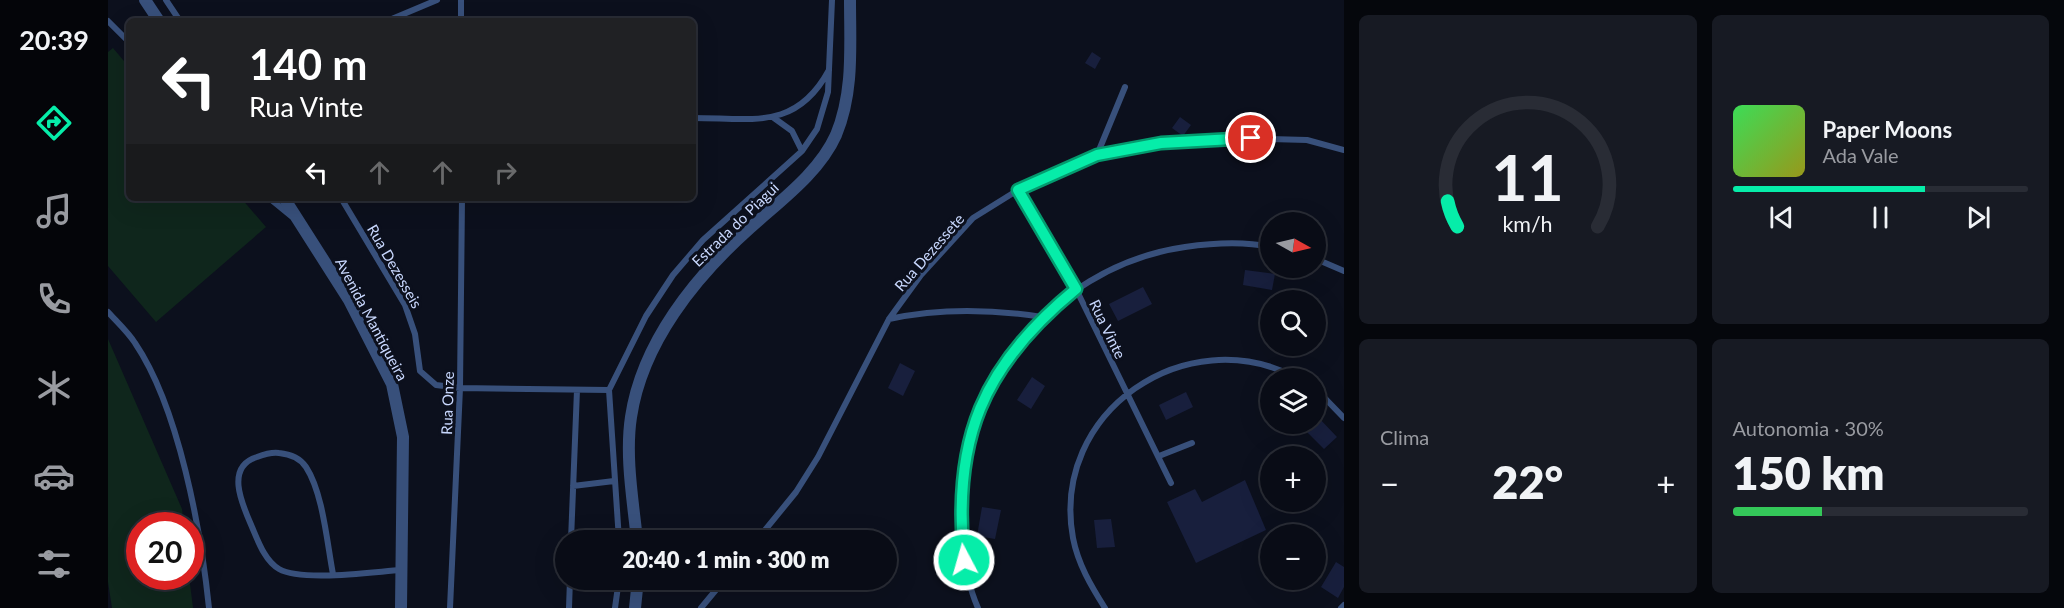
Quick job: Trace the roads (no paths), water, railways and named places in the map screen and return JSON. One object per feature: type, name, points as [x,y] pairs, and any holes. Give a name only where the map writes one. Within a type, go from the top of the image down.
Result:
[{"type":"street","points":[[145,0],[157,18]]},
{"type":"street","name":"Estrada do Piagui","points":[[636,530],[630,419],[647,359],[698,282],[731,245],[817,165],[835,137],[845,108],[850,75],[850,0]]},
{"type":"street","name":"Avenida Mantiqueira","points":[[286,201],[349,300],[392,384],[403,436],[402,608]]},
{"type":"street","points":[[634,608],[636,590]]},
{"type":"lane","points":[[166,0],[178,18]]},
{"type":"lane","points":[[394,18],[437,0]]},
{"type":"lane","points":[[461,0],[461,18]]},
{"type":"lane","points":[[618,530],[609,390],[646,316],[673,275],[703,240],[802,151],[817,129],[823,112],[831,67],[832,0]]},
{"type":"lane","points":[[108,21],[126,39]]},
{"type":"lane","points":[[696,117],[774,118],[793,110],[812,96],[831,67]]},
{"type":"lane","points":[[1097,155],[1125,87]]},
{"type":"lane","points":[[774,118],[792,131],[802,151]]},
{"type":"lane","name":"Rua Dezessete","points":[[765,530],[796,492],[818,457],[859,372],[889,319],[921,275],[973,218],[1018,190],[1097,155],[1161,143],[1232,138],[1307,140],[1344,150]]},
{"type":"lane","name":"Rua Vinte","points":[[1018,190],[1076,289],[1171,483]]},
{"type":"lane","points":[[273,201],[301,224]]},
{"type":"lane","name":"Rua Dezesseis","points":[[343,201],[405,305],[415,334],[420,370],[435,385],[460,388],[609,390]]},
{"type":"lane","name":"Rua Onze","points":[[450,608],[460,388],[462,201]]},
{"type":"lane","points":[[978,608],[964,560],[959,516],[962,472],[972,429],[989,388],[1012,350],[1042,317],[1076,289],[1118,266],[1163,250],[1210,243],[1260,246]]},
{"type":"lane","points":[[1326,263],[1344,271]]},
{"type":"lane","points":[[108,312],[135,342],[154,378],[172,425],[194,507],[209,608]]},
{"type":"lane","points":[[889,319],[919,313],[947,312],[1016,313],[1042,317]]},
{"type":"lane","points":[[1105,608],[1085,576],[1076,547],[1072,497],[1081,458],[1099,423],[1126,393],[1160,372],[1198,360],[1238,359],[1277,368]]},
{"type":"lane","points":[[571,530],[577,390]]},
{"type":"lane","points":[[1326,399],[1344,418]]},
{"type":"lane","points":[[1159,456],[1192,443]]},
{"type":"lane","points":[[333,574],[313,480],[305,465],[297,457],[273,452],[253,458],[244,464],[239,474],[238,487],[242,505],[267,558],[277,568],[291,574],[333,574],[402,570]]},
{"type":"lane","points":[[573,486],[614,481]]},
{"type":"lane","points":[[569,608],[570,590]]},
{"type":"lane","points":[[615,608],[617,590]]},
{"type":"lane","points":[[701,608],[716,590]]},
{"type":"lane","points":[[1341,608],[1344,605]]}]
